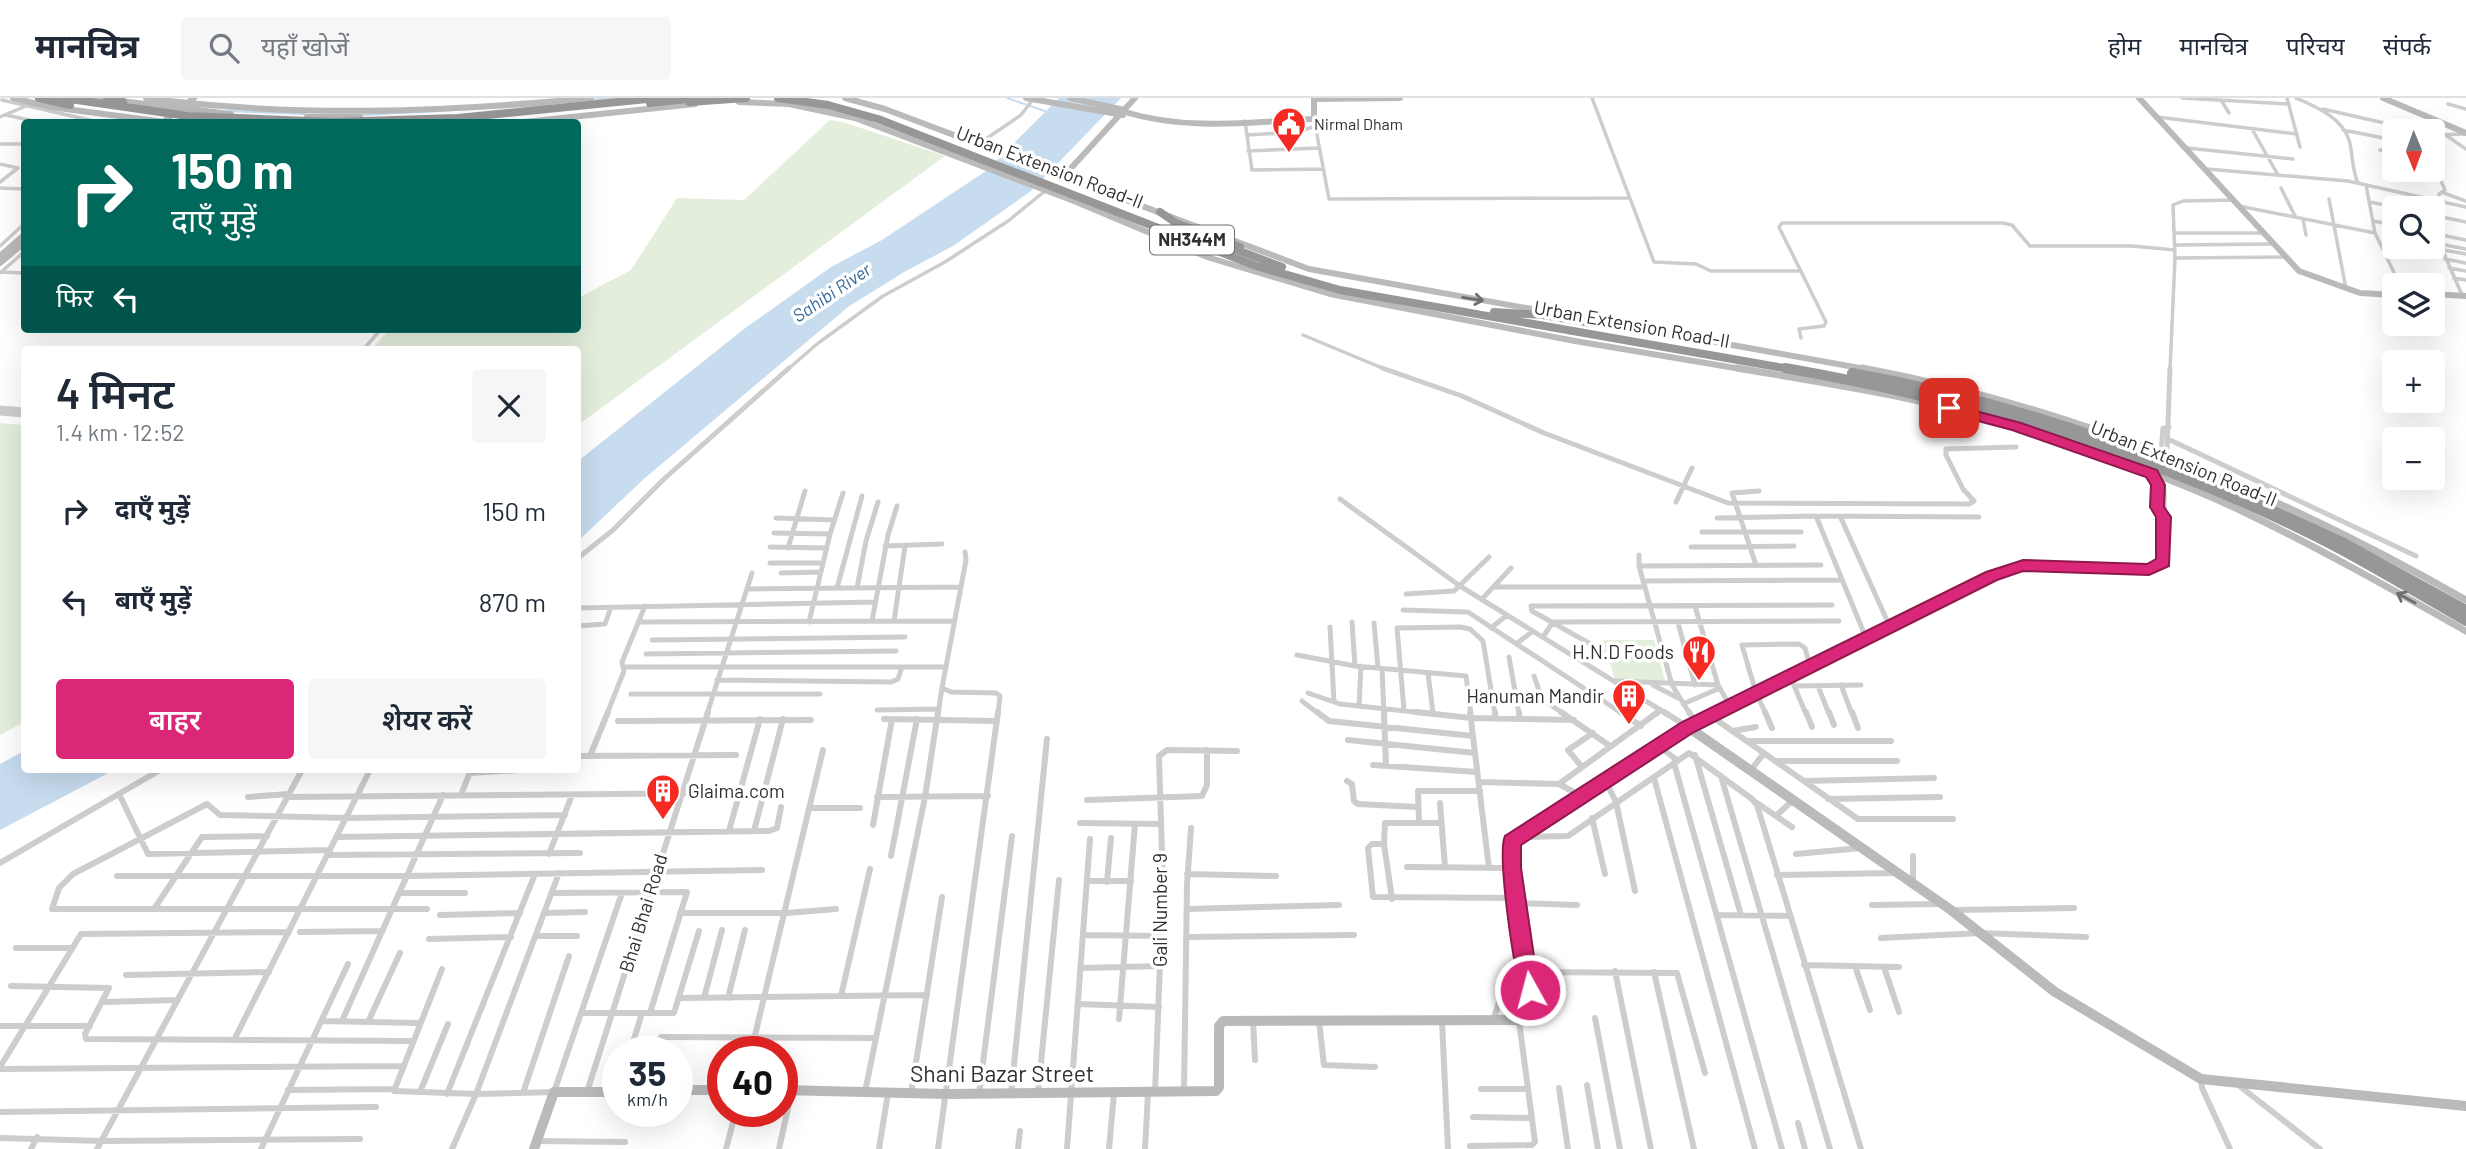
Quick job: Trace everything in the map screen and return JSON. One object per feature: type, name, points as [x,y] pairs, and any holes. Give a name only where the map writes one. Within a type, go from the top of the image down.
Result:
[{"type":"highway","points":[[39,98],[119,113],[185,119]]},
{"type":"highway","points":[[63,98],[145,111],[234,119]]},
{"type":"highway","points":[[107,98],[123,102]]},
{"type":"highway","points":[[430,119],[554,110],[657,98]]},
{"type":"highway","points":[[490,119],[696,98]]},
{"type":"highway","points":[[664,107],[685,102],[746,98]]},
{"type":"highway","name":"Urban Extension Road-II","points":[[778,98],[841,108],[974,151]]},
{"type":"highway","name":"Urban Extension Road-II","points":[[821,98],[895,118],[1256,265],[1340,290],[1852,380],[1981,409],[2033,424],[2176,475],[2255,509],[2341,550],[2466,621]]},
{"type":"highway","name":"Urban Extension Road-II","points":[[1050,183],[1289,270],[1344,284],[1883,378],[2005,407],[2143,454],[2264,505],[2364,553],[2466,610]]},
{"type":"highway","points":[[1160,212],[1176,223],[1244,249],[1249,254]]},
{"type":"highway","points":[[1159,227],[1162,233],[1239,267]]},
{"type":"highway","points":[[1494,312],[1543,315],[1597,324],[1612,323]]},
{"type":"highway","points":[[1513,328],[1611,339]]},
{"type":"street","points":[[13,98],[128,119]]},
{"type":"street","points":[[95,98],[178,110]]},
{"type":"street","points":[[146,98],[188,107],[335,118],[543,108],[554,110]]},
{"type":"street","points":[[169,103],[176,98]]},
{"type":"street","points":[[188,107],[194,98]]},
{"type":"street","points":[[174,119],[204,98],[211,107]]},
{"type":"street","points":[[168,119],[178,110],[188,107],[295,112],[377,112],[482,108],[591,98]]},
{"type":"street","points":[[845,98],[885,110],[1239,267],[1330,295],[1926,402],[2016,426],[2152,473],[2244,512],[2342,561],[2466,631]]},
{"type":"street","points":[[1026,98],[1033,102],[1047,102],[1111,114],[1124,112]]},
{"type":"street","points":[[1054,98],[1105,106],[1146,120],[1171,124],[1245,121],[1314,123]]},
{"type":"street","points":[[1070,98],[1077,101]]},
{"type":"street","points":[[581,556],[613,530],[664,479],[817,344],[883,296],[945,262],[1008,221],[1124,112],[1135,98]]},
{"type":"street","points":[[1401,98],[1314,99],[1314,123],[1327,196],[1332,199],[1628,198]]},
{"type":"street","points":[[1592,98],[1654,262],[1698,264],[1711,271],[1801,271]]},
{"type":"street","points":[[2139,98],[2207,169],[2284,257],[2302,273],[2367,295],[2382,295]]},
{"type":"street","points":[[2182,98],[2289,104]]},
{"type":"street","points":[[2287,98],[2300,146]]},
{"type":"street","points":[[2297,98],[2320,109],[2382,123]]},
{"type":"street","points":[[2386,98],[2466,133]]},
{"type":"street","points":[[2,99],[84,119]]},
{"type":"street","points":[[2221,100],[2229,113]]},
{"type":"street","points":[[552,119],[746,101],[820,108],[974,151]]},
{"type":"street","points":[[974,151],[1033,102]]},
{"type":"street","points":[[2448,104],[2466,109]]},
{"type":"street","points":[[0,117],[26,106]]},
{"type":"street","points":[[2320,109],[2343,130],[2350,144],[2350,164],[2358,183]]},
{"type":"street","points":[[6,115],[24,119]]},
{"type":"street","points":[[2157,117],[2297,134]]},
{"type":"street","points":[[1245,121],[1252,170],[1324,169]]},
{"type":"street","points":[[2259,121],[2262,130]]},
{"type":"street","points":[[1247,135],[1299,132],[1314,123]]},
{"type":"street","points":[[2252,129],[2278,174]]},
{"type":"street","points":[[2343,130],[2382,138]]},
{"type":"street","points":[[2447,136],[2466,133]]},
{"type":"street","points":[[2447,136],[2466,149]]},
{"type":"street","points":[[0,141],[21,144]]},
{"type":"street","points":[[1248,150],[1319,148]]},
{"type":"street","points":[[2187,148],[2266,154],[2293,159]]},
{"type":"street","points":[[0,164],[17,166],[16,169],[21,170]]},
{"type":"street","points":[[0,181],[16,169]]},
{"type":"street","points":[[2207,169],[2358,183],[2413,196]]},
{"type":"street","points":[[2443,182],[2444,193]]},
{"type":"street","points":[[1050,183],[1160,212],[1276,258],[1320,272],[1925,381],[2053,417],[2164,451],[2327,526],[2466,600]]},
{"type":"street","points":[[2366,185],[2375,233],[2394,273]]},
{"type":"street","points":[[0,188],[21,189]]},
{"type":"street","points":[[2281,188],[2295,217]]},
{"type":"street","points":[[2444,193],[2466,201]]},
{"type":"street","points":[[2440,196],[2444,193]]},
{"type":"street","points":[[2329,199],[2346,289]]},
{"type":"street","points":[[2164,451],[2169,427],[2175,258],[2172,210],[2176,202],[2237,203],[2375,233]]},
{"type":"street","points":[[2370,202],[2382,204]]},
{"type":"street","points":[[2445,203],[2466,208]]},
{"type":"street","points":[[2445,218],[2466,222]]},
{"type":"street","points":[[2304,219],[2306,235]]},
{"type":"street","points":[[2373,220],[2382,222]]},
{"type":"street","points":[[1801,338],[1799,329],[1826,324],[1780,224],[2003,223],[2012,225],[2030,246],[2175,247],[2272,244]]},
{"type":"street","points":[[1,251],[21,228]]},
{"type":"street","points":[[2175,233],[2262,233]]},
{"type":"street","points":[[2445,235],[2466,240]]},
{"type":"street","points":[[1,251],[21,238]]},
{"type":"street","points":[[2445,245],[2466,249]]},
{"type":"street","points":[[0,263],[21,246]]},
{"type":"street","points":[[2445,250],[2466,254]]},
{"type":"street","points":[[0,272],[21,254]]},
{"type":"street","points":[[2175,258],[2284,257]]},
{"type":"street","points":[[2445,259],[2466,262]]},
{"type":"street","points":[[2445,259],[2464,295]]},
{"type":"street","points":[[2449,268],[2466,271]]},
{"type":"street","points":[[0,272],[21,273]]},
{"type":"street","points":[[2454,278],[2466,282]]},
{"type":"street","points":[[2457,283],[2466,282]]},
{"type":"street","points":[[2445,294],[2464,295]]},
{"type":"street","points":[[1303,335],[1381,369],[1462,396],[1544,433],[1583,446],[1682,487],[1734,504],[1850,501],[1969,504],[1974,501],[1963,489],[1947,455],[1947,449],[1955,446],[2016,447]]},
{"type":"street","points":[[0,410],[21,412]]},
{"type":"street","points":[[2164,451],[2163,428],[2169,427]]},
{"type":"street","points":[[2168,439],[2416,556]]},
{"type":"street","points":[[1676,502],[1692,468]]},
{"type":"street","points":[[2152,473],[2158,485],[2157,507],[2164,517]]},
{"type":"street","points":[[788,548],[805,491]]},
{"type":"street","points":[[1756,565],[1734,504],[1732,491],[1759,491]]},
{"type":"street","points":[[1255,1060],[1253,1021],[1528,1020],[1532,1016],[1510,844],[1692,725],[1984,579],[2023,565],[2069,569],[2154,569],[2161,566],[2165,556],[2164,491]]},
{"type":"street","points":[[809,622],[830,534],[843,493]]},
{"type":"street","points":[[837,588],[862,496]]},
{"type":"street","points":[[1340,499],[1460,586],[1661,710],[1692,725],[1793,800],[1947,907],[2065,999],[2201,1079],[2466,1106]]},
{"type":"street","points":[[857,588],[866,541],[878,502]]},
{"type":"street","points":[[872,621],[885,546],[897,506]]},
{"type":"street","points":[[1816,516],[1866,638]]},
{"type":"street","points":[[1840,516],[1890,626]]},
{"type":"street","points":[[1717,518],[1979,517]]},
{"type":"street","points":[[776,518],[835,520]]},
{"type":"street","points":[[1702,532],[1801,532]]},
{"type":"street","points":[[774,533],[830,534]]},
{"type":"street","points":[[885,546],[942,544]]},
{"type":"street","points":[[894,621],[905,545]]},
{"type":"street","points":[[1691,547],[1794,545]]},
{"type":"street","points":[[770,547],[827,548]]},
{"type":"street","points":[[865,1092],[925,797],[945,667],[966,559],[965,552]]},
{"type":"street","points":[[1639,555],[1639,566],[1672,685],[1692,725]]},
{"type":"street","points":[[1406,594],[1454,591],[1489,557]]},
{"type":"street","points":[[770,563],[823,563]]},
{"type":"street","points":[[1639,566],[1821,565]]},
{"type":"street","points":[[1482,599],[1511,568]]},
{"type":"street","points":[[781,573],[821,572]]},
{"type":"street","name":"Bhai Bhai Road","points":[[587,1092],[752,573]]},
{"type":"street","points":[[1493,587],[1842,580]]},
{"type":"street","points":[[747,589],[960,587]]},
{"type":"street","points":[[581,608],[875,602]]},
{"type":"street","points":[[1603,651],[1532,611],[1531,606],[1832,605]]},
{"type":"street","points":[[625,667],[622,662],[645,606]]},
{"type":"street","points":[[1695,606],[1719,686],[1730,706]]},
{"type":"street","points":[[581,626],[605,624],[611,607]]},
{"type":"street","points":[[1403,610],[1466,611],[1641,726]]},
{"type":"street","points":[[1434,611],[1436,628]]},
{"type":"street","points":[[1491,628],[1507,615]]},
{"type":"street","points":[[639,622],[953,621]]},
{"type":"street","points":[[1553,622],[1839,621]]},
{"type":"street","points":[[1352,622],[1358,666],[1359,706]]},
{"type":"street","points":[[1543,637],[1553,622]]},
{"type":"street","points":[[1374,623],[1380,668],[1386,766]]},
{"type":"street","points":[[1678,623],[1695,685]]},
{"type":"street","points":[[1330,626],[1334,702]]},
{"type":"street","points":[[1404,710],[1397,628],[1467,628],[1482,638],[1496,718]]},
{"type":"street","points":[[1516,644],[1532,631]]},
{"type":"street","points":[[652,640],[905,636]]},
{"type":"street","points":[[1772,728],[1756,693],[1742,645],[1799,643],[1805,648],[1810,666]]},
{"type":"street","points":[[646,654],[896,651]]},
{"type":"street","points":[[1297,655],[1358,666],[1466,676],[1489,868]]},
{"type":"street","points":[[1509,657],[1520,718]]},
{"type":"street","points":[[625,667],[945,667]]},
{"type":"street","points":[[590,756],[625,667]]},
{"type":"street","points":[[718,680],[891,682],[898,680],[902,667]]},
{"type":"street","points":[[1428,673],[1433,713]]},
{"type":"street","points":[[1534,676],[1542,699],[1611,746]]},
{"type":"street","points":[[1790,677],[1812,727]]},
{"type":"street","points":[[1614,681],[1719,686]]},
{"type":"street","points":[[1650,684],[1678,698]]},
{"type":"street","points":[[1841,685],[1858,728]]},
{"type":"street","points":[[1794,686],[1861,685]]},
{"type":"street","points":[[1683,705],[1719,686]]},
{"type":"street","points":[[1818,686],[1833,724]]},
{"type":"street","points":[[938,1149],[988,796],[999,694],[951,692],[942,688]]},
{"type":"street","points":[[1308,693],[1334,702],[1359,706],[1471,718],[1574,720]]},
{"type":"street","points":[[631,694],[820,694]]},
{"type":"street","points":[[1302,701],[1329,721],[1473,736]]},
{"type":"street","points":[[877,710],[939,709]]},
{"type":"street","points":[[1559,784],[1661,710]]},
{"type":"street","points":[[1711,716],[1862,820],[1952,819]]},
{"type":"street","points":[[729,831],[760,719]]},
{"type":"street","points":[[754,831],[783,719]]},
{"type":"street","points":[[884,719],[997,721]]},
{"type":"street","points":[[873,825],[892,719]]},
{"type":"street","points":[[891,856],[917,719]]},
{"type":"street","points":[[618,721],[811,720]]},
{"type":"street","points":[[1732,731],[1756,727]]},
{"type":"street","points":[[1582,766],[1568,750],[1593,733]]},
{"type":"street","points":[[1012,1094],[1046,738]]},
{"type":"street","points":[[1349,740],[1475,753]]},
{"type":"street","points":[[1747,741],[1891,741]]},
{"type":"street","points":[[1659,746],[1676,762],[1782,1149]]},
{"type":"street","points":[[755,1036],[823,750]]},
{"type":"street","name":"Gali Number 9","points":[[1145,1149],[1161,966],[1163,885],[1158,799],[1160,753],[1167,750],[1207,750]]},
{"type":"street","points":[[1087,800],[1196,797],[1204,794],[1207,785],[1207,750],[1237,751]]},
{"type":"street","points":[[1751,770],[1763,753]]},
{"type":"street","points":[[1519,837],[1568,836],[1687,754],[1695,755],[1792,827]]},
{"type":"street","points":[[581,756],[736,755]]},
{"type":"street","points":[[1695,755],[1741,915]]},
{"type":"street","points":[[1775,761],[1896,761]]},
{"type":"street","points":[[1373,765],[1478,772]]},
{"type":"street","points":[[0,863],[155,773]]},
{"type":"street","points":[[97,1149],[300,773]]},
{"type":"street","points":[[234,1040],[368,773]]},
{"type":"street","points":[[461,795],[469,773]]},
{"type":"street","points":[[1721,775],[1830,1149]]},
{"type":"street","points":[[1654,778],[1755,1149]]},
{"type":"street","points":[[1804,781],[1934,779]]},
{"type":"street","points":[[1605,780],[1616,802],[1635,891]]},
{"type":"street","points":[[1347,781],[1352,785],[1355,803],[1417,807]]},
{"type":"street","points":[[1479,782],[1559,784],[1581,796]]},
{"type":"street","points":[[1419,823],[1416,793],[1420,790],[1480,791]]},
{"type":"street","points":[[248,797],[723,793]]},
{"type":"street","points":[[119,794],[148,854],[258,851],[580,853]]},
{"type":"street","points":[[549,854],[572,794]]},
{"type":"street","points":[[341,1021],[443,795]]},
{"type":"street","points":[[877,797],[988,796]]},
{"type":"street","points":[[1828,799],[1940,797]]},
{"type":"street","points":[[1776,816],[1793,800]]},
{"type":"street","points":[[1755,801],[1861,1149]]},
{"type":"street","points":[[1440,803],[1445,867]]},
{"type":"street","points":[[427,909],[52,909],[59,888],[69,878],[207,804],[220,816],[565,816]]},
{"type":"street","points":[[1395,806],[1396,823]]},
{"type":"street","points":[[337,837],[754,831],[777,828],[782,807]]},
{"type":"street","points":[[809,808],[860,808]]},
{"type":"street","points":[[1592,818],[1605,874]]},
{"type":"street","points":[[1080,823],[1160,824]]},
{"type":"street","points":[[1392,899],[1384,844],[1385,823],[1441,823]]},
{"type":"street","points":[[1119,1019],[1121,968],[1135,824]]},
{"type":"street","points":[[1184,1092],[1187,874],[1191,828]]},
{"type":"street","points":[[154,909],[190,852],[204,836],[267,836]]},
{"type":"street","points":[[979,1094],[1012,836]]},
{"type":"street","points":[[1107,882],[1111,838]]},
{"type":"street","points":[[1067,1149],[1085,936],[1090,839]]},
{"type":"street","points":[[1384,844],[1372,844],[1368,848],[1371,893],[1376,898],[1577,905]]},
{"type":"street","points":[[1796,854],[1861,848]]},
{"type":"street","points":[[1913,856],[1913,884]]},
{"type":"street","points":[[1407,867],[1512,868]]},
{"type":"street","points":[[841,996],[870,869]]},
{"type":"street","points":[[117,876],[408,876],[762,870]]},
{"type":"street","points":[[452,1149],[559,873]]},
{"type":"street","points":[[1777,875],[1897,873]]},
{"type":"street","points":[[447,1094],[535,874]]},
{"type":"street","points":[[1187,874],[1276,876]]},
{"type":"street","points":[[1038,1093],[1059,880]]},
{"type":"street","points":[[1088,881],[1130,881]]},
{"type":"street","points":[[552,893],[687,892],[636,1036]]},
{"type":"street","points":[[399,893],[465,893]]},
{"type":"street","points":[[622,893],[535,1145],[625,1142]]},
{"type":"street","points":[[911,1094],[942,897]]},
{"type":"street","points":[[1187,909],[1339,905]]},
{"type":"street","points":[[1872,905],[2074,908]]},
{"type":"street","points":[[681,913],[786,913],[836,909]]},
{"type":"street","points":[[544,914],[585,912]]},
{"type":"street","points":[[440,915],[520,913]]},
{"type":"street","points":[[1717,915],[1790,916]]},
{"type":"street","points":[[704,998],[722,930]]},
{"type":"street","points":[[728,998],[745,930]]},
{"type":"street","points":[[299,932],[382,931]]},
{"type":"street","points":[[581,1013],[672,1015],[699,931]]},
{"type":"street","points":[[0,1068],[78,936],[85,932],[289,932]]},
{"type":"street","points":[[1881,938],[1981,933],[2086,937]]},
{"type":"street","points":[[1187,937],[1354,935]]},
{"type":"street","points":[[536,936],[577,936]]},
{"type":"street","points":[[1085,936],[1162,936]]},
{"type":"street","points":[[429,940],[511,937]]},
{"type":"street","points":[[16,948],[71,948]]},
{"type":"street","points":[[368,1022],[400,953]]},
{"type":"street","points":[[1493,1021],[1508,980],[1525,954]]},
{"type":"street","points":[[523,1093],[569,956]]},
{"type":"street","points":[[263,1145],[348,964]]},
{"type":"street","points":[[1804,965],[1899,967]]},
{"type":"street","points":[[1082,968],[1161,966]]},
{"type":"street","points":[[1855,966],[1870,1010]]},
{"type":"street","points":[[1884,967],[1899,1012]]},
{"type":"street","points":[[393,1089],[442,969]]},
{"type":"street","points":[[1615,971],[1651,1149]]},
{"type":"street","points":[[126,975],[269,972]]},
{"type":"street","points":[[1527,972],[1674,972],[1679,975],[1705,1073]]},
{"type":"street","points":[[1654,972],[1694,1149]]},
{"type":"street","points":[[10,986],[106,987],[110,991],[90,1026],[84,1038],[86,1039],[412,1041]]},
{"type":"street","points":[[679,998],[927,995]]},
{"type":"street","points":[[104,1002],[178,1000]]},
{"type":"street","points":[[1078,1004],[1158,1007]]},
{"type":"street","points":[[1595,1018],[1620,1149]]},
{"type":"street","points":[[321,1021],[420,1023]]},
{"type":"street","name":"Shani Bazar Street","points":[[798,1090],[911,1094],[1216,1091],[1219,1087],[1220,1024],[1253,1021]]},
{"type":"street","points":[[1320,1021],[1324,1065],[1375,1067]]},
{"type":"street","points":[[1442,1021],[1444,1075],[1441,1089],[1448,1149]]},
{"type":"street","points":[[1470,1146],[1534,1144],[1519,1021]]},
{"type":"street","points":[[420,1092],[448,1024]]},
{"type":"street","points":[[0,1026],[90,1026]]},
{"type":"street","points":[[798,1037],[876,1038]]},
{"type":"street","points":[[0,1068],[402,1066]]},
{"type":"street","points":[[2201,1079],[2202,1088],[2230,1149]]},
{"type":"street","points":[[2233,1081],[2320,1149]]},
{"type":"street","points":[[1587,1085],[1598,1149]]},
{"type":"street","points":[[1559,1088],[1568,1149]]},
{"type":"street","points":[[288,1090],[393,1089],[397,1093],[447,1094],[602,1091]]},
{"type":"street","points":[[1481,1089],[1528,1089]]},
{"type":"street","points":[[879,1149],[888,1093]]},
{"type":"street","points":[[1109,1149],[1114,1093]]},
{"type":"street","points":[[0,1112],[376,1107]]},
{"type":"street","points":[[1473,1117],[1532,1118]]},
{"type":"street","points":[[1798,1123],[1805,1149]]},
{"type":"street","points":[[726,1149],[732,1127]]},
{"type":"street","points":[[779,1149],[782,1127]]},
{"type":"street","points":[[1018,1149],[1020,1131]]},
{"type":"street","points":[[0,1138],[263,1145],[360,1139]]},
{"type":"street","points":[[31,1149],[37,1138]]},
{"type":"green space","points":[[830,120],[945,156],[581,423],[581,346],[375,346],[386,333],[581,333],[581,296],[631,270],[677,198],[744,200]]},
{"type":"green space","points":[[0,423],[21,425],[21,724],[0,735]]},
{"type":"green space","points":[[1603,640],[1654,640],[1666,684],[1615,680]]},
{"type":"water","name":"Sahibi River","points":[[1059,98],[1121,98],[1031,191],[953,246],[904,272],[848,307],[645,478],[581,538],[581,459],[744,329],[831,267],[882,240],[986,171]]},
{"type":"water","points":[[21,753],[21,773],[108,773],[0,830],[0,764]]},
{"type":"waterway","points":[[591,100],[611,98]]},
{"type":"waterway","points":[[1007,98],[1045,111]]},
{"type":"waterway","points":[[360,115],[551,105]]},
{"type":"waterway","points":[[228,111],[306,114]]},
{"type":"place","name":"Nirmal Dham","points":[[1289,154]]},
{"type":"place","name":"H.N.D Foods","points":[[1699,682]]},
{"type":"place","name":"Hanuman Mandir","points":[[1629,726]]},
{"type":"place","name":"Glaima.com","points":[[663,821]]},
{"type":"route","points":[[1530,990],[1512,868],[1512,841],[1688,727],[1992,576],[2023,565],[2069,569],[2149,570],[2161,566],[2164,562],[2164,517],[2157,507],[2159,490],[2157,479],[2152,473],[2016,426],[1949,408]]}]
